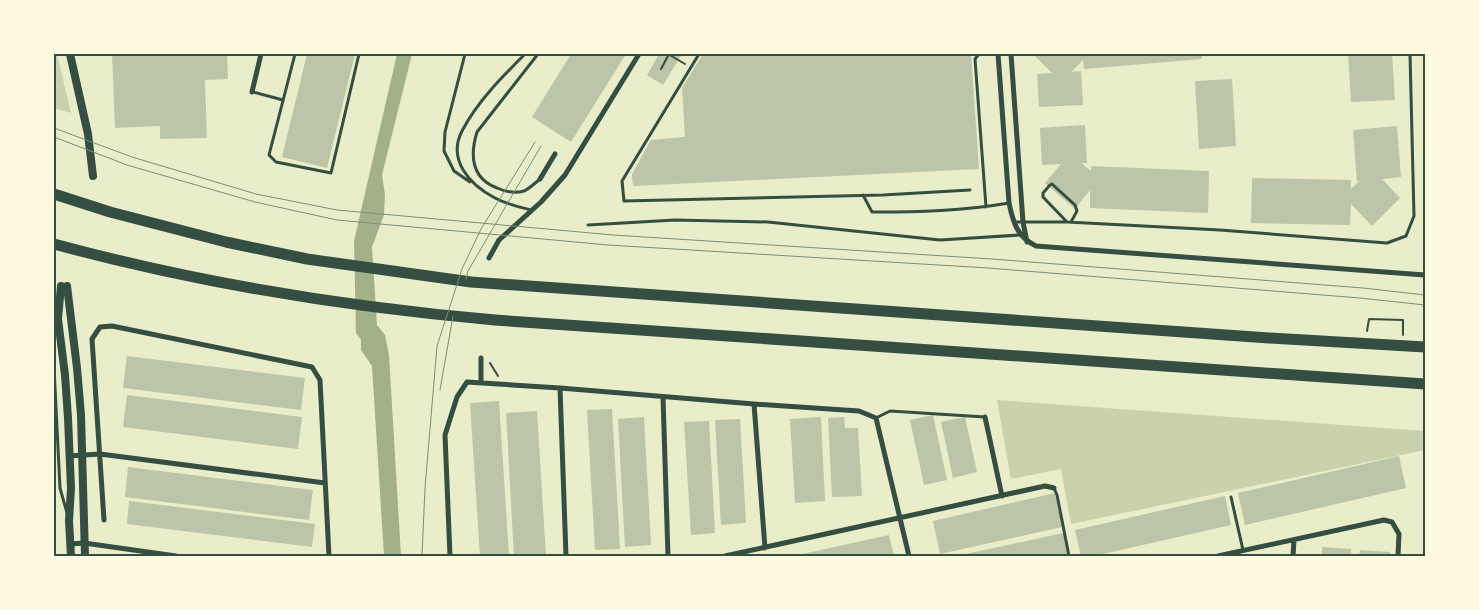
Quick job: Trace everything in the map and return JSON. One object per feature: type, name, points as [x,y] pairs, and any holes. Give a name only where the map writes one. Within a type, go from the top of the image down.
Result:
[{"type":"highway","points":[[54,194],[110,212],[226,242],[307,259],[435,278],[1425,347]]},
{"type":"highway","points":[[54,244],[146,268],[207,281],[421,313],[495,320],[1425,384]]},
{"type":"street","points":[[70,54],[88,134],[92,162],[90,175]]},
{"type":"street","points":[[252,92],[261,54]]},
{"type":"street","points":[[489,258],[499,240],[547,196],[565,175],[639,54]]},
{"type":"street","points":[[997,54],[1009,203],[1013,222],[1020,235],[1028,242],[1036,246],[1425,275]]},
{"type":"street","points":[[1011,54],[1023,222],[1028,242]]},
{"type":"street","points":[[540,179],[555,154]]},
{"type":"street","points":[[71,556],[69,521],[71,488],[65,375],[56,311],[64,286],[77,368],[85,556]]},
{"type":"street","points":[[104,520],[92,339],[100,327],[112,326],[312,367],[320,380],[328,556]]},
{"type":"street","points":[[481,358],[481,382]]},
{"type":"street","points":[[450,556],[445,435],[457,397],[467,382],[858,411],[876,418],[909,556]]},
{"type":"street","points":[[560,388],[566,556]]},
{"type":"street","points":[[663,397],[668,556]]},
{"type":"street","points":[[754,404],[765,548]]},
{"type":"street","points":[[985,417],[1002,496]]},
{"type":"street","points":[[69,456],[100,454],[325,483]]},
{"type":"street","points":[[724,556],[1045,486],[1054,488]]},
{"type":"street","points":[[1218,556],[1384,520],[1392,522],[1399,534],[1398,556]]},
{"type":"street","points":[[1293,556],[1294,540]]},
{"type":"street","points":[[70,544],[84,543],[176,556]]},
{"type":"lane","points":[[295,54],[269,155],[276,162],[331,173],[359,54]]},
{"type":"lane","points":[[465,54],[445,132],[444,151],[454,171],[474,185],[495,199],[531,210]]},
{"type":"lane","points":[[474,185],[460,168],[456,153],[461,132],[480,103],[525,54]]},
{"type":"lane","points":[[538,54],[477,132],[472,147],[474,163],[479,176],[488,184],[508,192],[525,190],[540,179]]},
{"type":"lane","points":[[699,54],[622,181],[624,201],[863,195],[970,190]]},
{"type":"lane","points":[[978,54],[975,59],[986,207]]},
{"type":"lane","points":[[1013,222],[1069,222],[1220,230],[1387,243],[1406,236],[1414,216],[1410,54]]},
{"type":"lane","points":[[252,92],[283,100]]},
{"type":"lane","points":[[1052,184],[1075,205],[1077,211],[1069,222],[1043,197],[1043,193],[1052,184]]},
{"type":"lane","points":[[863,195],[872,212],[932,212],[1009,203]]},
{"type":"lane","points":[[588,225],[676,220],[768,222],[940,240],[1020,235]]},
{"type":"lane","points":[[54,368],[60,488],[69,521]]},
{"type":"lane","points":[[876,418],[890,411],[985,417]]},
{"type":"lane","points":[[1054,488],[1069,556]]},
{"type":"lane","points":[[1231,497],[1243,551]]},
{"type":"path","points":[[662,63],[661,69],[668,54],[685,65]]},
{"type":"path","points":[[1365,343],[1369,319],[1403,320],[1404,346]]},
{"type":"path","points":[[490,362],[503,384]]},
{"type":"shaded area","points":[[54,54],[57,54],[71,113],[54,108]]},
{"type":"shaded area","points":[[397,54],[412,54],[382,175],[385,195],[384,215],[372,247],[377,325],[385,335],[389,355],[401,556],[384,556],[372,366],[361,350],[361,340],[356,333],[354,241]]},
{"type":"shaded area","points":[[997,400],[1425,431],[1425,450],[1071,524],[1061,469],[1011,479]]},
{"type":"building","points":[[112,54],[227,54],[228,79],[205,80],[207,138],[160,139],[160,126],[115,128]]},
{"type":"building","points":[[307,54],[355,54],[327,168],[282,157]]},
{"type":"building","points":[[571,54],[626,54],[571,142],[532,117]]},
{"type":"building","points":[[655,54],[682,54],[663,85],[647,75],[658,56]]},
{"type":"building","points":[[703,54],[971,54],[979,169],[633,186],[632,174],[651,140],[685,137],[682,88]]},
{"type":"building","points":[[1033,54],[1202,54],[1202,59],[1084,69],[1083,60],[1071,72],[1081,71],[1083,105],[1039,107],[1037,74],[1052,73]]},
{"type":"building","points":[[1348,54],[1392,54],[1395,100],[1351,102]]},
{"type":"building","points":[[1232,79],[1236,146],[1199,149],[1195,81]]},
{"type":"building","points":[[1085,125],[1087,163],[1081,163],[1091,171],[1091,166],[1209,171],[1208,213],[1090,208],[1090,190],[1075,209],[1045,183],[1061,164],[1042,165],[1040,128]]},
{"type":"building","points":[[1397,126],[1401,177],[1382,179],[1400,198],[1372,226],[1351,204],[1350,225],[1251,223],[1252,178],[1351,180],[1351,189],[1359,181],[1357,181],[1353,130]]},
{"type":"building","points":[[127,356],[305,378],[301,410],[123,388]]},
{"type":"building","points":[[127,395],[302,417],[298,449],[123,427]]},
{"type":"building","points":[[499,401],[509,556],[480,556],[470,403]]},
{"type":"building","points":[[612,409],[620,549],[595,550],[587,410]]},
{"type":"building","points":[[537,411],[546,556],[514,556],[506,413]]},
{"type":"building","points":[[933,415],[947,480],[924,485],[910,420]]},
{"type":"building","points":[[644,417],[651,545],[625,547],[618,419]]},
{"type":"building","points":[[821,417],[825,501],[795,503],[790,419]]},
{"type":"building","points":[[844,417],[845,428],[858,428],[862,496],[832,497],[828,418]]},
{"type":"building","points":[[965,417],[977,472],[953,478],[941,422]]},
{"type":"building","points":[[740,419],[746,523],[721,525],[715,420]]},
{"type":"building","points":[[709,421],[715,533],[691,535],[684,422]]},
{"type":"building","points":[[1399,456],[1406,488],[1245,525],[1238,493]]},
{"type":"building","points":[[128,467],[313,490],[309,520],[125,497]]},
{"type":"building","points":[[1055,493],[1062,527],[940,554],[933,521]]},
{"type":"building","points":[[1225,496],[1231,525],[1094,556],[1081,556],[1075,530]]},
{"type":"building","points":[[129,501],[315,524],[312,547],[127,524]]},
{"type":"building","points":[[1063,533],[1068,556],[961,556],[961,555]]},
{"type":"building","points":[[889,535],[894,556],[798,556],[798,555]]},
{"type":"building","points":[[1322,547],[1351,549],[1351,556],[1322,556]]},
{"type":"building","points":[[1360,550],[1390,552],[1390,556],[1359,556]]},
{"type":"tram line","points":[[54,128],[132,157],[256,194],[337,210],[613,235],[992,259],[1363,288],[1425,295]]},
{"type":"tram line","points":[[54,137],[127,165],[255,202],[337,220],[608,245],[988,268],[1425,305]]},
{"type":"tram line","points":[[422,556],[425,488],[437,346],[462,269],[481,229],[535,142]]},
{"type":"tram line","points":[[466,279],[468,271],[541,146]]},
{"type":"tram line","points":[[440,390],[453,316]]}]
